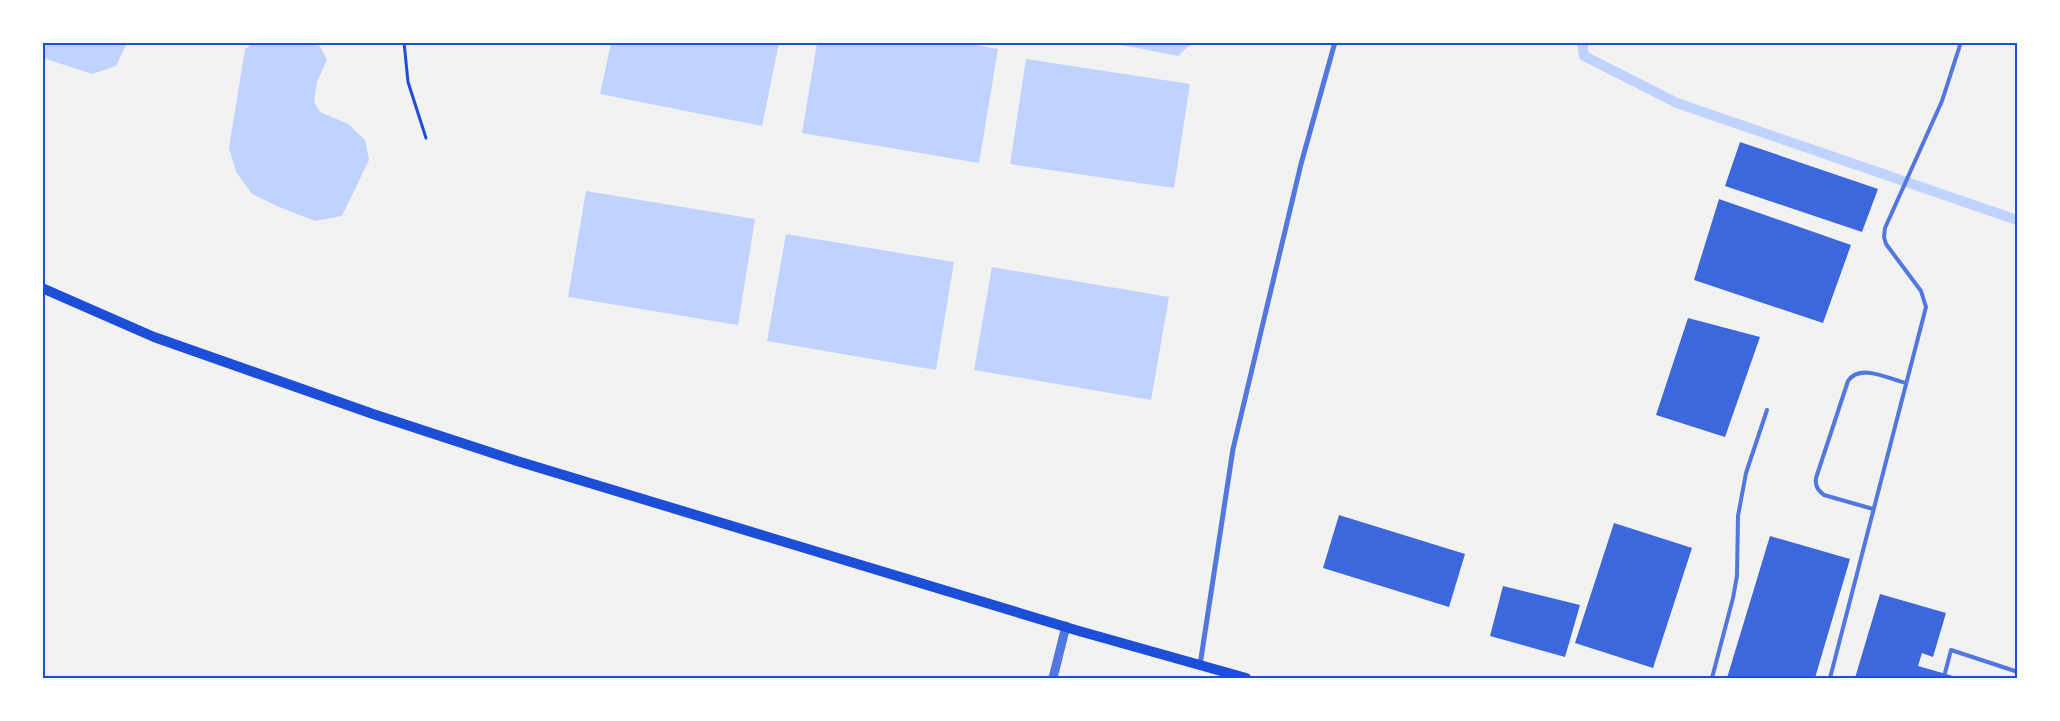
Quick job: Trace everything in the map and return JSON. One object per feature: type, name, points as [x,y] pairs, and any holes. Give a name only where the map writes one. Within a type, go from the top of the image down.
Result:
[{"type":"main road","points":[[42,288],[154,337],[382,417],[517,461],[1079,630],[1246,678]]},
{"type":"street","points":[[1200,665],[1233,449],[1300,164],[1335,42]]},
{"type":"street","points":[[1053,678],[1066,626]]},
{"type":"lane","points":[[1830,678],[1926,307],[1921,291],[1886,244],[1885,228],[1942,101],[1962,42]]},
{"type":"lane","points":[[1873,509],[1824,495],[1815,485],[1816,478],[1848,381],[1852,376],[1864,372],[1906,383]]},
{"type":"lane","points":[[1712,678],[1736,584],[1738,516],[1746,473],[1767,410]]},
{"type":"lane","points":[[1945,674],[1951,650],[2018,672]]},
{"type":"path","points":[[404,42],[408,82],[426,138]]},
{"type":"water","points":[[43,42],[127,43],[116,66],[92,74],[43,58]]},
{"type":"water","points":[[304,42],[320,46],[327,60],[317,82],[314,102],[320,112],[348,124],[365,140],[369,160],[342,216],[315,221],[279,207],[252,194],[236,172],[229,148],[245,49],[254,43]]},
{"type":"water","points":[[959,42],[998,49],[979,163],[802,133],[817,43]]},
{"type":"water","points":[[611,43],[779,43],[762,126],[600,94]]},
{"type":"water","points":[[1112,43],[1192,43],[1178,56]]},
{"type":"water","points":[[1026,59],[1190,84],[1174,188],[1010,164]]},
{"type":"water","points":[[586,191],[755,219],[738,325],[568,297]]},
{"type":"water","points":[[786,234],[954,262],[936,370],[767,341]]},
{"type":"water","points":[[992,267],[1169,297],[1151,400],[974,370]]},
{"type":"building","points":[[1740,142],[1878,189],[1862,232],[1725,186]]},
{"type":"building","points":[[1719,199],[1851,245],[1823,323],[1694,280]]},
{"type":"building","points":[[1688,318],[1760,337],[1725,437],[1656,415]]},
{"type":"building","points":[[1339,515],[1465,554],[1449,607],[1323,568]]},
{"type":"building","points":[[1614,523],[1692,548],[1653,668],[1575,643]]},
{"type":"building","points":[[1770,536],[1850,559],[1815,678],[1727,678]]},
{"type":"building","points":[[1503,586],[1580,605],[1565,657],[1490,636]]},
{"type":"building","points":[[1880,594],[1946,613],[1933,657],[1922,653],[1918,666],[1960,678],[1855,678]]},
{"type":"waterway","points":[[1582,42],[1584,56],[1677,103],[2014,219],[2018,217]]}]
